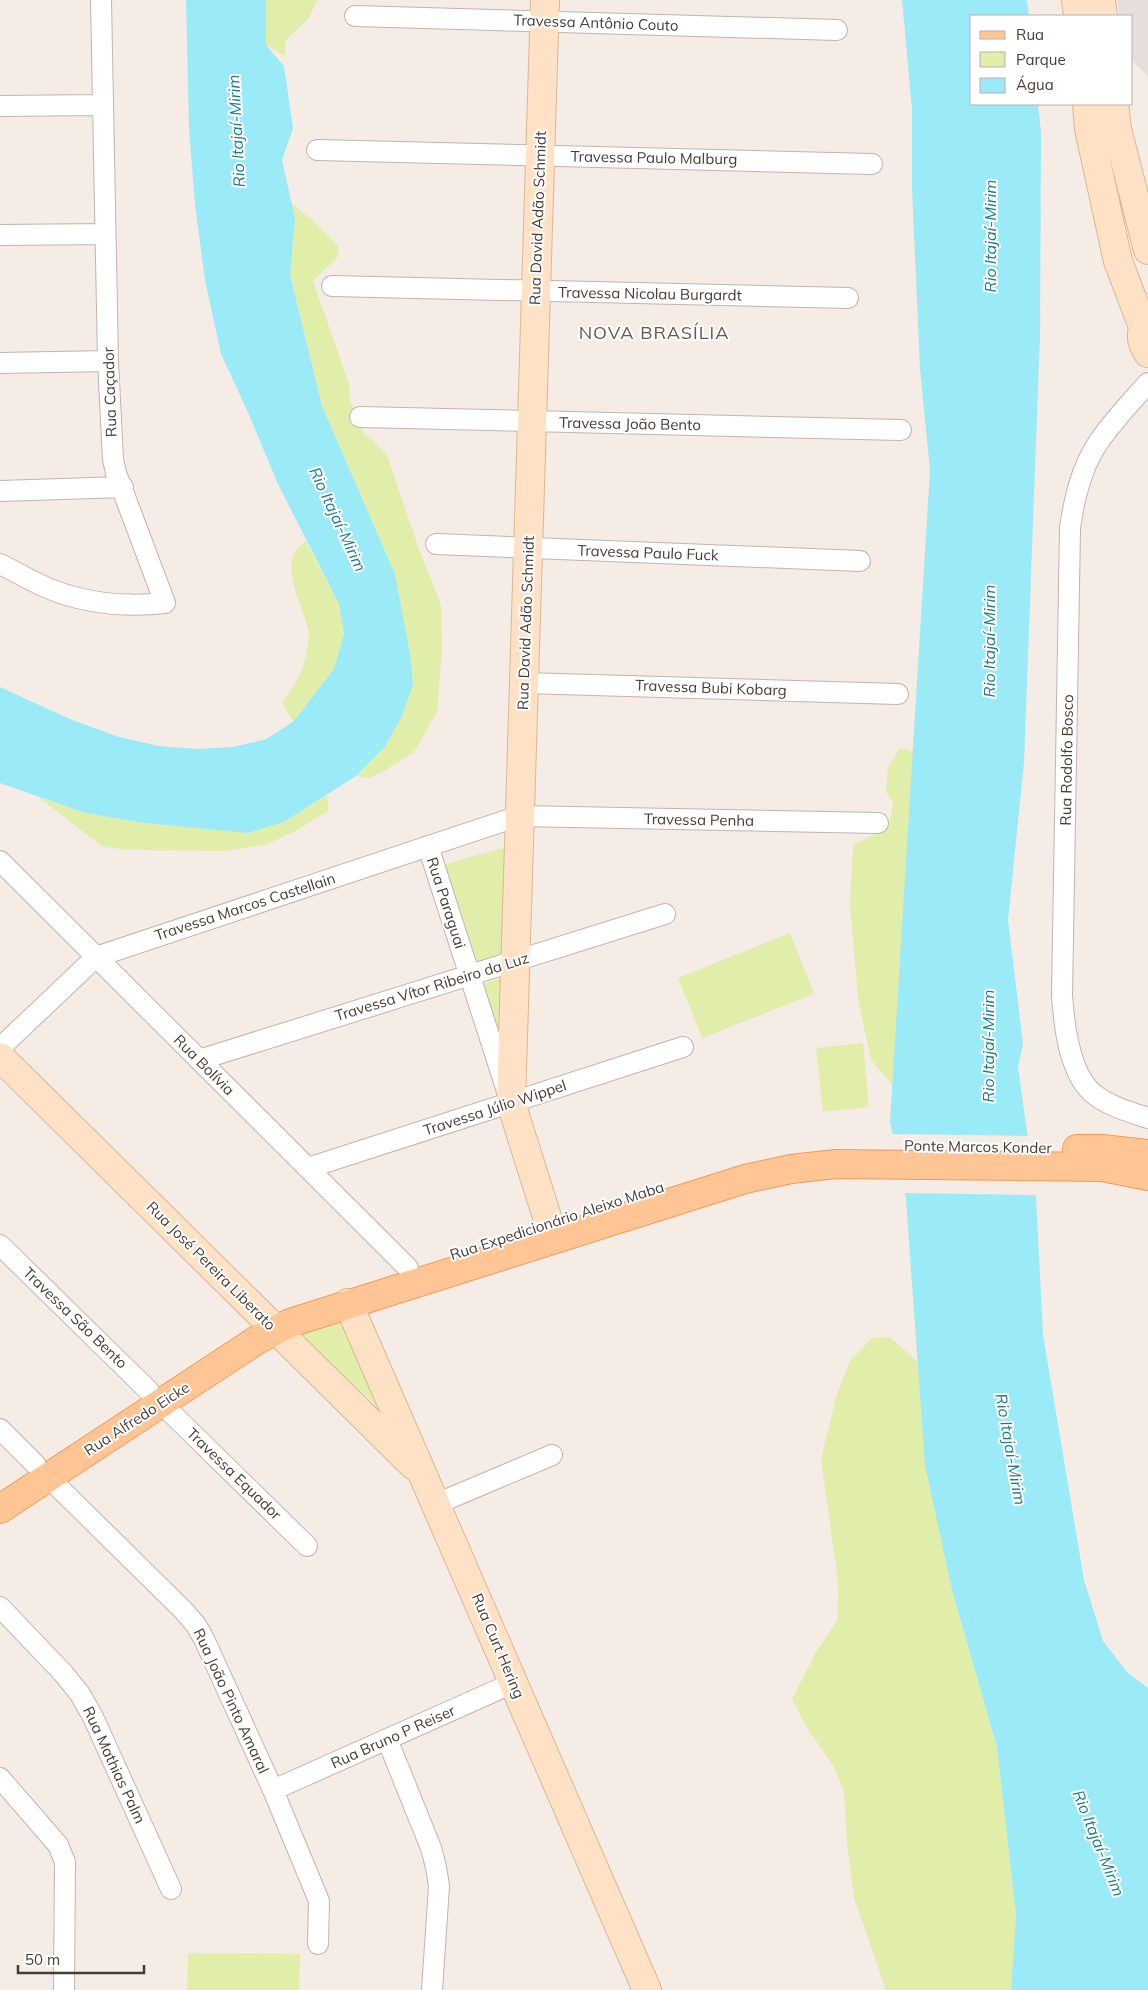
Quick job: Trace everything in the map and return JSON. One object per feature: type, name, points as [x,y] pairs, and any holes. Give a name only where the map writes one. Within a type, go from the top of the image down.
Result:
[{"type":"main road","points":[[1076,0],[1078,15]]},
{"type":"main road","points":[[1101,0],[1103,15]]},
{"type":"main road","name":"Rua David Adão Schmidt","points":[[545,11],[511,1103],[552,1231]]},
{"type":"main road","points":[[1087,105],[1089,130],[1118,261],[1146,323],[1142,340],[1148,353]]},
{"type":"main road","points":[[1114,105],[1117,128],[1139,191],[1148,250]]},
{"type":"main road","name":"Rua José Pereira Liberato","points":[[0,1057],[423,1474]]},
{"type":"main road","name":"Rua Expedicionário Aleixo Maba","points":[[270,1323],[296,1303],[408,1268],[761,1175],[854,1154]]},
{"type":"main road","name":"Ponte Marcos Konder","points":[[854,1154],[1102,1158]]},
{"type":"main road","points":[[1102,1158],[1148,1154]]},
{"type":"main road","points":[[1102,1158],[1148,1176]]},
{"type":"main road","name":"Rua Expedicionário Aleixo Maba","points":[[270,1323],[306,1316],[348,1303],[552,1231]]},
{"type":"main road","name":"Rua Curt Hering","points":[[348,1303],[647,1990]]},
{"type":"main road","name":"Rua Alfredo Eicke","points":[[0,1509],[42,1471],[270,1323]]},
{"type":"main road","name":"Rua Alfredo Eicke","points":[[0,1489],[42,1471]]},
{"type":"street","name":"Rua Caçador","points":[[0,564],[55,591],[96,602],[142,605],[165,603],[112,459],[108,361],[101,0]]},
{"type":"street","name":"Travessa Antônio Couto","points":[[355,16],[545,11],[837,30]]},
{"type":"street","points":[[0,106],[103,105]]},
{"type":"street","name":"Travessa Paulo Malburg","points":[[317,150],[872,164]]},
{"type":"street","points":[[0,235],[106,234]]},
{"type":"street","name":"Travessa Nicolau Burgardt","points":[[332,286],[848,298]]},
{"type":"street","points":[[0,363],[108,361]]},
{"type":"street","name":"Rua Rodolfo Bosco","points":[[1148,383],[1098,444],[1084,471],[1074,502],[1070,528],[1062,994],[1064,1020],[1072,1055],[1080,1078],[1094,1094],[1108,1102],[1148,1118]]},
{"type":"street","name":"Travessa João Bento","points":[[360,416],[901,430]]},
{"type":"street","points":[[0,491],[123,487]]},
{"type":"street","name":"Travessa Paulo Fuck","points":[[436,544],[860,561]]},
{"type":"street","name":"Travessa Bubi Kobarg","points":[[524,683],[898,694]]},
{"type":"street","name":"Travessa Penha","points":[[520,816],[878,823]]},
{"type":"street","name":"Travessa Marcos Castellain","points":[[0,1048],[96,957],[520,816]]},
{"type":"street","name":"Rua Paraguai","points":[[428,846],[511,1103]]},
{"type":"street","name":"Rua Bolívia","points":[[0,861],[408,1268]]},
{"type":"street","name":"Travessa Vítor Ribeiro da Luz","points":[[199,1060],[665,914]]},
{"type":"street","name":"Travessa Júlio Wippel","points":[[308,1168],[683,1047]]},
{"type":"street","name":"Travessa São Bento","points":[[0,1246],[155,1397]]},
{"type":"street","name":"Travessa Equador","points":[[155,1397],[307,1546]]},
{"type":"street","name":"Rua João Pinto Amaral","points":[[0,1429],[196,1624],[273,1790],[319,1901],[318,1944]]},
{"type":"street","points":[[436,1504],[552,1455]]},
{"type":"street","name":"Rua Mathias Palm","points":[[0,1607],[80,1694],[93,1717],[171,1889]]},
{"type":"street","name":"Rua Bruno P Reiser","points":[[273,1790],[513,1683]]},
{"type":"street","points":[[387,1740],[431,1848],[436,1867],[439,1886],[432,1990]]},
{"type":"street","points":[[0,1778],[58,1845],[65,1862],[64,1990]]},
{"type":"shaded area","points":[[1118,0],[1148,0],[1148,77],[1133,61],[1133,15],[1119,15]]},
{"type":"green space","points":[[266,0],[317,0],[309,18],[285,41],[285,56],[266,45]]},
{"type":"green space","points":[[291,203],[312,220],[339,247],[337,258],[313,281],[349,384],[350,402],[364,433],[387,455],[419,549],[441,605],[442,650],[437,712],[414,752],[369,778],[356,776],[384,748],[395,574],[322,406],[290,275]]},
{"type":"green space","points":[[306,541],[339,604],[344,634],[334,669],[293,722],[282,702],[296,683],[301,672],[309,634],[291,572],[292,560],[296,549]]},
{"type":"green space","points":[[900,748],[913,751],[893,1086],[871,1060],[858,999],[850,905],[853,845],[889,827],[893,802],[886,792],[888,767]]},
{"type":"green space","points":[[327,795],[329,810],[296,831],[265,845],[224,851],[131,850],[103,847],[38,797],[85,813],[144,823],[248,833],[284,822]]},
{"type":"green space","points":[[510,846],[509,955],[478,964],[445,864]]},
{"type":"green space","points":[[790,933],[814,994],[702,1038],[678,978]]},
{"type":"green space","points":[[508,976],[505,1064],[480,985]]},
{"type":"green space","points":[[863,1043],[869,1107],[823,1112],[816,1048]]},
{"type":"green space","points":[[340,1318],[385,1414],[299,1333]]},
{"type":"green space","points":[[890,1337],[918,1362],[921,1400],[952,1590],[997,1747],[1016,1915],[1011,1990],[886,1990],[854,1898],[847,1842],[844,1791],[834,1767],[807,1728],[792,1699],[816,1652],[837,1621],[837,1573],[821,1460],[836,1397],[850,1361],[872,1338]]},
{"type":"green space","points":[[188,1953],[300,1954],[299,1990],[187,1990]]},
{"type":"water","name":"Rio Itajaí-Mirim","points":[[186,0],[266,0],[266,45],[284,66],[293,128],[282,160],[295,219],[290,275],[322,406],[395,574],[410,654],[413,685],[401,718],[384,748],[356,776],[284,822],[248,833],[144,823],[85,813],[0,783],[0,687],[72,720],[119,737],[159,746],[197,749],[233,747],[266,739],[293,722],[334,669],[344,634],[339,604],[278,484],[221,354],[205,280],[195,205],[189,128]]},
{"type":"water","name":"Rio Itajaí-Mirim","points":[[902,0],[1027,0],[1029,15],[970,15],[970,105],[1038,105],[1041,132],[1040,336],[1024,762],[1008,920],[1023,1044],[1018,1067],[1036,1197],[1043,1335],[1084,1580],[1103,1641],[1127,1672],[1148,1688],[1148,1990],[1011,1990],[1016,1915],[997,1747],[952,1590],[925,1465],[906,1199],[890,1122],[930,470],[920,369],[912,188],[912,109]]},
{"type":"pier","points":[[890,1134],[1030,1136],[1038,1195],[902,1193]]},
{"type":"district","name":"NOVA BRASÍLIA","points":[[654,333]]}]
